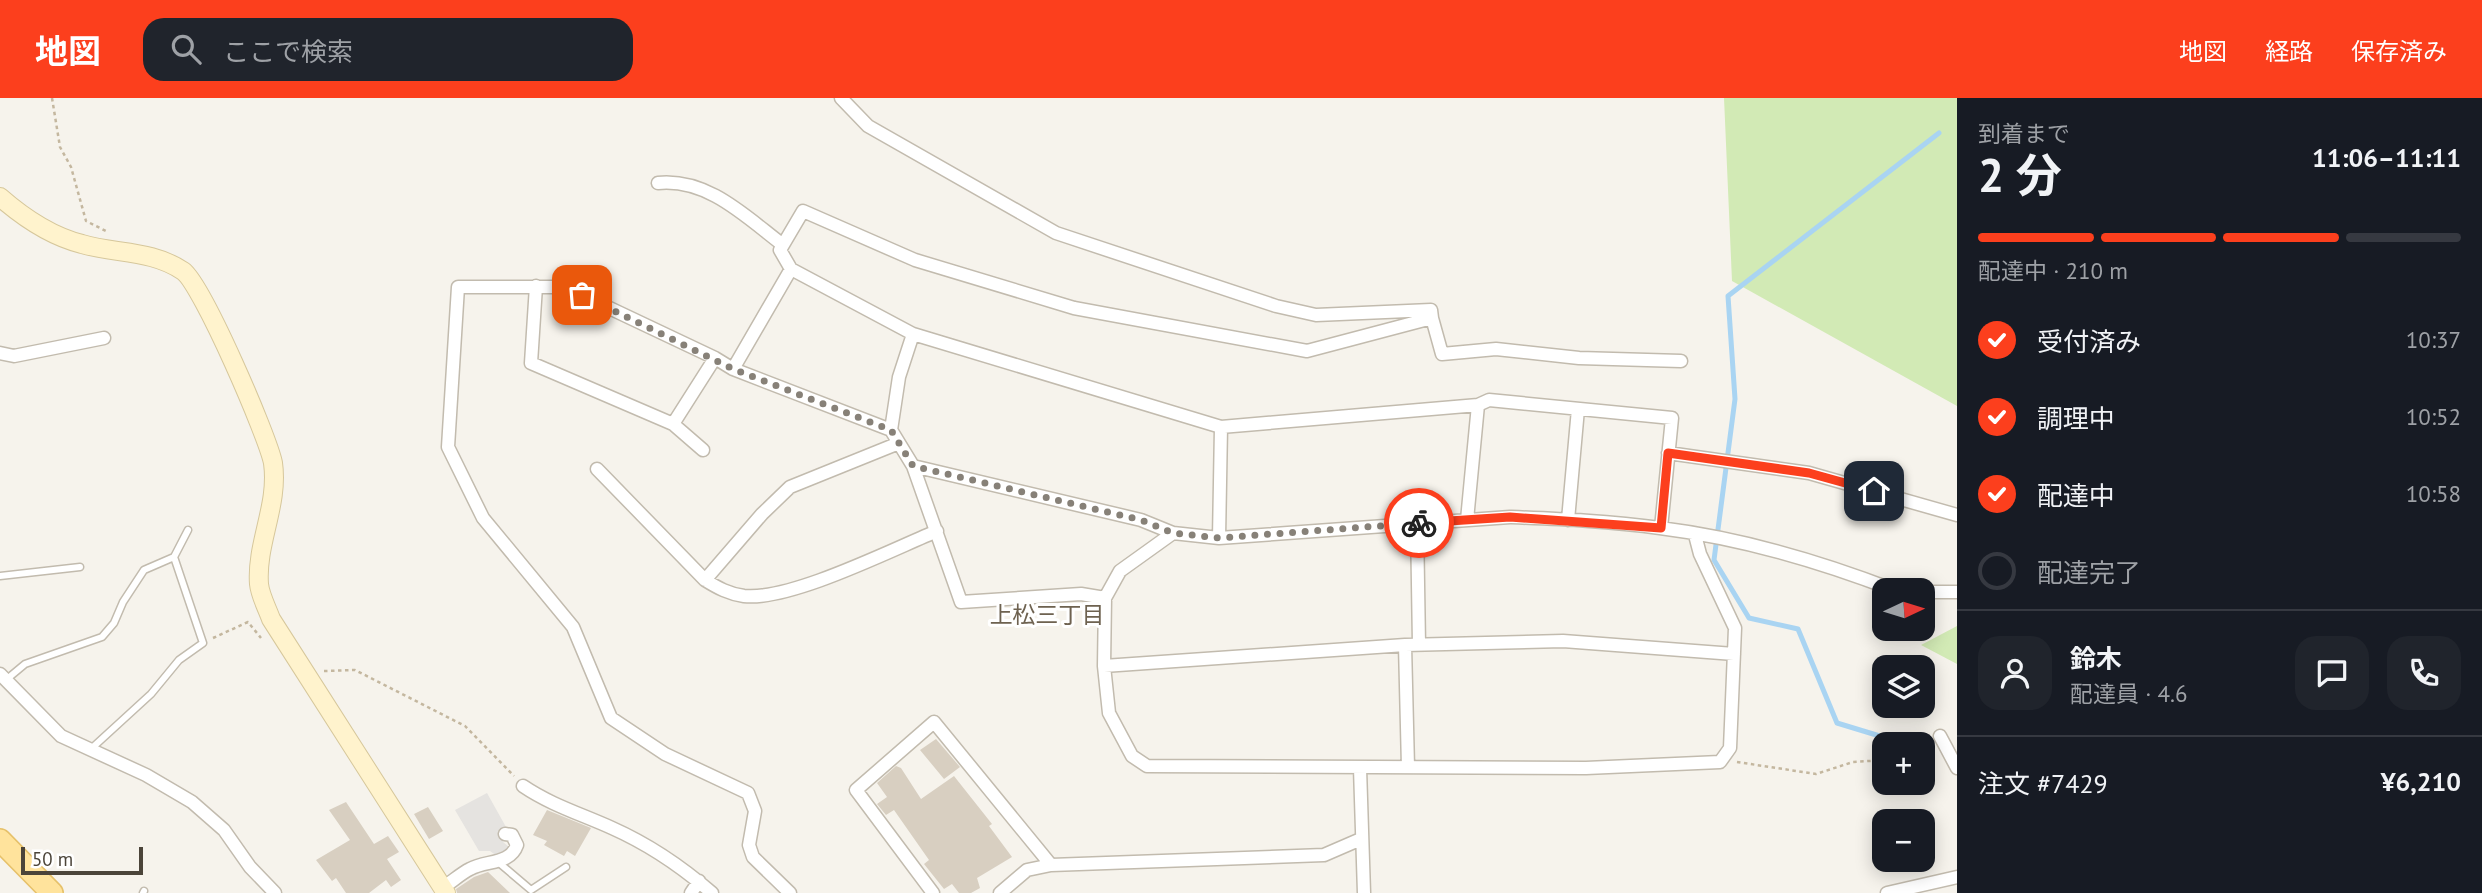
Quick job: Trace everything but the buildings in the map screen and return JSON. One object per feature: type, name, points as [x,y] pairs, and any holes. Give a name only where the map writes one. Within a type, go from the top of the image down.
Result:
[{"type":"main road","points":[[0,840],[52,893]]},
{"type":"street","points":[[841,98],[868,126],[1056,233],[1276,306],[1315,315],[1430,310],[1442,354],[1496,349],[1579,358],[1681,361]]},
{"type":"street","points":[[658,183],[676,181],[693,184],[736,209],[783,245]]},
{"type":"street","points":[[0,197],[29,222],[81,244],[151,256],[186,273],[213,320],[265,438],[272,463],[274,490],[270,518],[261,547],[259,586],[271,619],[444,891],[472,868],[514,852],[517,845],[512,835],[505,834]]},
{"type":"street","points":[[1432,318],[1307,351],[1074,308],[915,260],[803,211],[780,250],[791,269],[913,334],[1221,428],[1478,405],[1489,400],[1672,418],[1661,528]]},
{"type":"street","points":[[733,369],[791,269]]},
{"type":"street","points":[[536,286],[531,363],[673,424],[703,450]]},
{"type":"street","points":[[790,893],[753,857],[749,845],[755,811],[748,793],[665,754],[611,718],[573,627],[483,517],[448,447],[457,287],[565,287],[733,369],[891,430]]},
{"type":"street","points":[[913,334],[899,377],[891,430],[913,466],[961,603],[1081,594],[1105,598]]},
{"type":"street","points":[[0,353],[14,356],[104,338]]},
{"type":"street","points":[[673,424],[715,358]]},
{"type":"street","points":[[1466,520],[1478,405]]},
{"type":"street","points":[[1568,520],[1578,409]]},
{"type":"street","points":[[1219,538],[1221,428]]},
{"type":"street","points":[[705,580],[762,514],[790,487],[898,443]]},
{"type":"street","points":[[1668,453],[1809,473],[1957,514]]},
{"type":"street","points":[[913,466],[1141,520],[1173,533],[1219,538],[1510,517],[1568,520],[1661,528],[1695,534],[1830,566],[1872,582]]},
{"type":"street","points":[[597,469],[705,580],[723,591],[746,596],[781,593],[937,531]]},
{"type":"street","points":[[1417,523],[1419,645]]},
{"type":"street","points":[[1173,533],[1120,571],[1105,598],[1104,666],[1109,713],[1132,756],[1147,766],[1360,768],[1689,765],[1720,762],[1730,748],[1735,628],[1700,554],[1695,534]]},
{"type":"street","points":[[1936,592],[1957,592]]},
{"type":"street","points":[[1104,666],[1405,645],[1563,641],[1734,654]]},
{"type":"street","points":[[1405,645],[1408,767]]},
{"type":"street","points":[[3,677],[61,736],[92,748],[192,802],[224,830],[250,867],[275,893]]},
{"type":"street","points":[[933,893],[856,790],[934,722],[1051,865]]},
{"type":"street","points":[[1940,736],[1957,768]]},
{"type":"street","points":[[1360,768],[1364,893]]},
{"type":"street","points":[[523,786],[547,802],[614,829],[683,868],[712,893]]},
{"type":"street","points":[[1000,893],[1027,870],[1051,865],[1324,855],[1361,839]]},
{"type":"street","points":[[1887,893],[1957,877]]},
{"type":"street","points":[[691,893],[699,881]]},
{"type":"lane","points":[[3,677],[25,664],[102,637],[114,623],[123,601],[144,570],[174,557],[188,530]]},
{"type":"lane","points":[[92,748],[151,694],[179,660],[203,643],[174,557]]},
{"type":"lane","points":[[0,576],[80,567]]},
{"type":"lane","points":[[496,861],[531,890],[566,867]]},
{"type":"path","points":[[52,98],[60,147],[71,167],[86,220],[115,236],[125,251]]},
{"type":"path","points":[[203,643],[248,622],[265,642]]},
{"type":"path","points":[[305,672],[355,670],[466,726],[523,786]]},
{"type":"path","points":[[1726,754],[1739,763],[1816,774],[1853,762],[1872,761]]},
{"type":"green space","points":[[1724,98],[1957,98],[1957,406],[1732,281]]},
{"type":"green space","points":[[1957,626],[1957,664],[1921,645],[1935,641],[1936,637]]},
{"type":"shaded area","points":[[487,793],[506,827],[503,842],[509,847],[497,856],[490,851],[479,851],[455,810]]},
{"type":"waterway","points":[[1872,734],[1837,723],[1798,629],[1749,618],[1714,560],[1735,399],[1728,296],[1939,133]]},
{"type":"way so far","points":[[582,295],[617,309],[733,369],[891,430],[913,466],[1141,520],[1173,533],[1219,538],[1419,523]]},
{"type":"district","name":"上松三丁目","points":[[1047,614]]},
{"type":"route","points":[[1419,523],[1510,517],[1661,528],[1668,453],[1809,473],[1874,491]]}]
